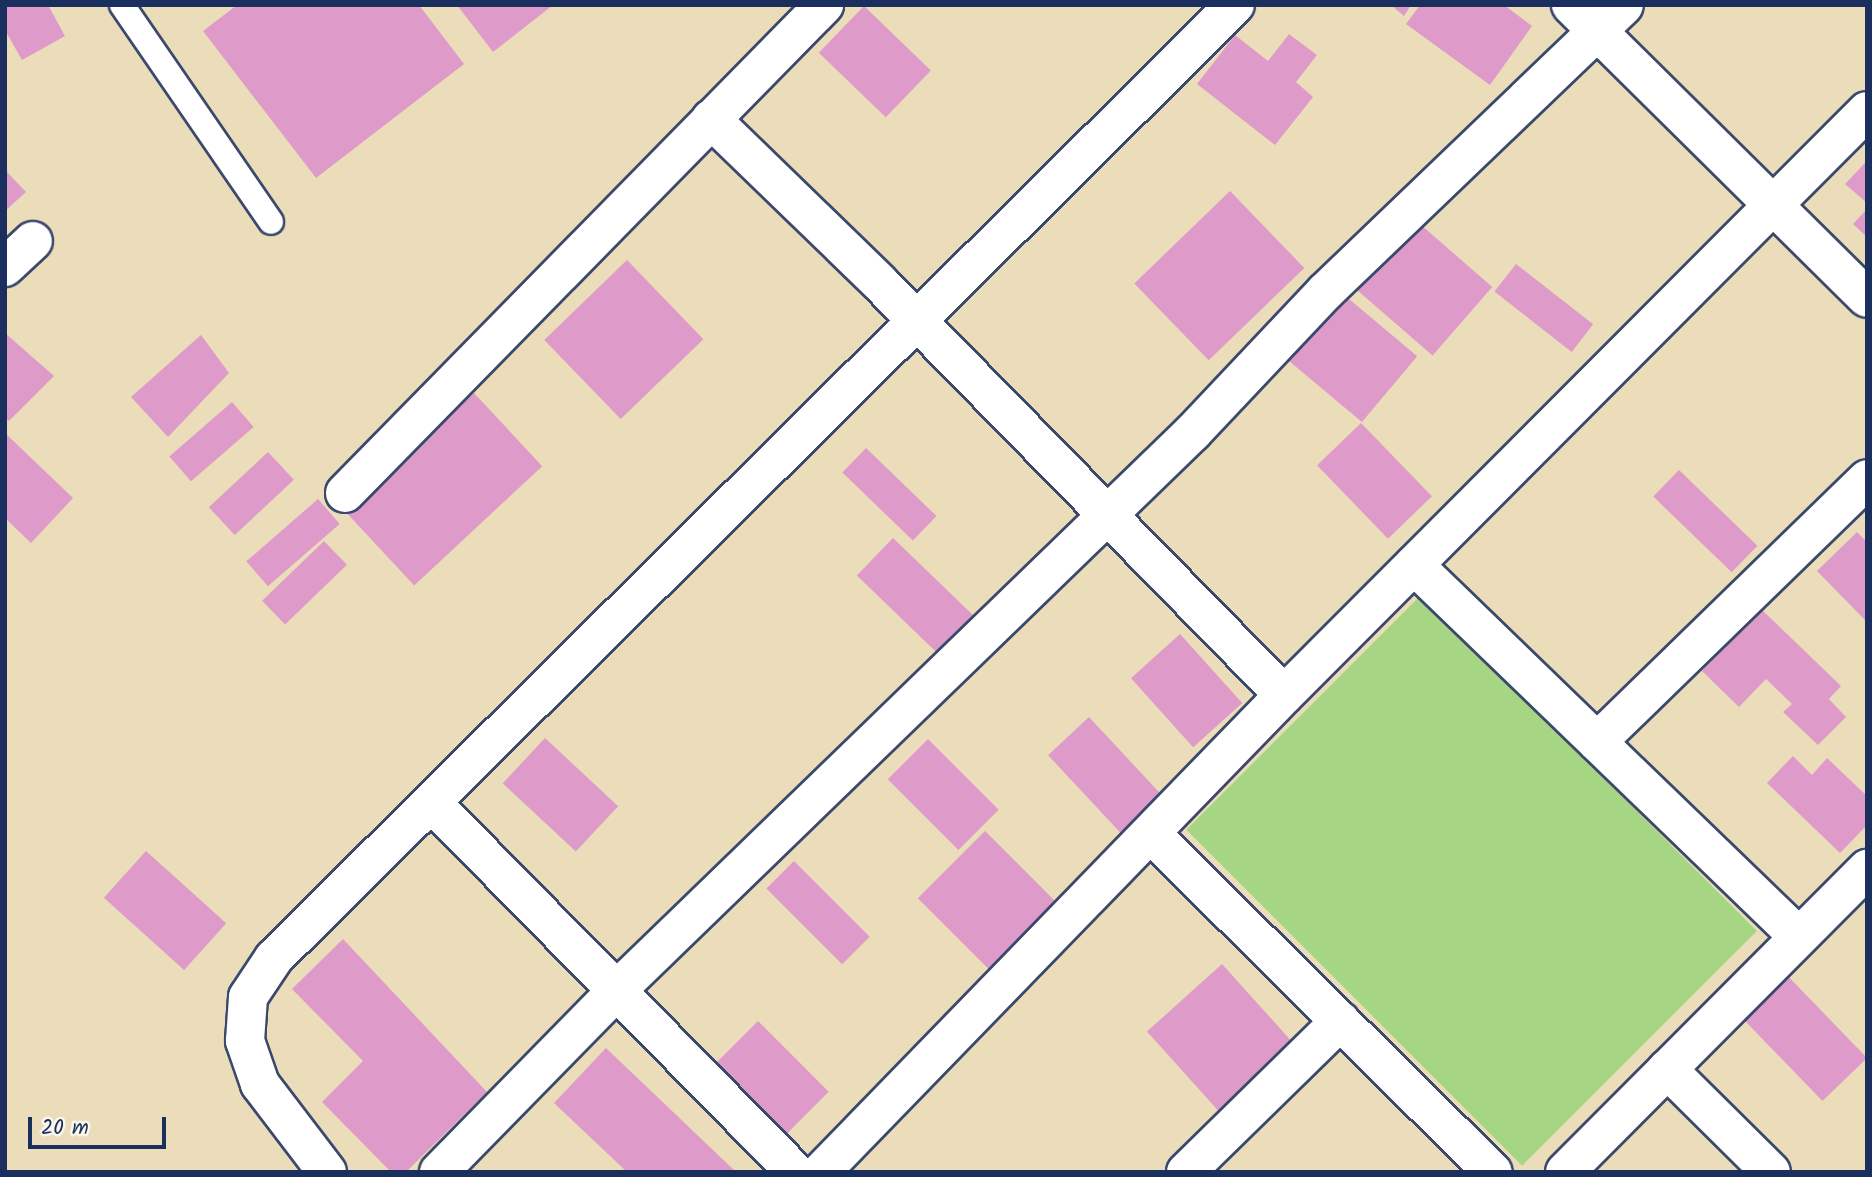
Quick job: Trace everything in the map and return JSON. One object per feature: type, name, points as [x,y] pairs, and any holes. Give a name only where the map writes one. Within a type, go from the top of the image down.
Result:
[{"type":"street","points":[[345,493],[824,5]]},
{"type":"street","points":[[327,1172],[260,1084],[245,1041],[248,997],[274,958],[1235,5]]},
{"type":"street","points":[[1571,5],[1867,298]]},
{"type":"street","points":[[439,1172],[618,989],[1107,514],[1325,292],[1624,5]]},
{"type":"street","points":[[821,1172],[1284,695],[1867,111]]},
{"type":"street","points":[[711,119],[916,319],[1284,695]]},
{"type":"street","points":[[5,267],[33,241]]},
{"type":"street","points":[[1597,742],[1867,479]]},
{"type":"street","points":[[1414,565],[1799,937]]},
{"type":"street","points":[[431,802],[618,989],[794,1172]]},
{"type":"street","points":[[1150,833],[1492,1172]]},
{"type":"street","points":[[1565,1172],[1867,869]]},
{"type":"street","points":[[1186,1172],[1339,1021]]},
{"type":"street","points":[[1667,1069],[1771,1172]]},
{"type":"lane","points":[[122,5],[271,222]]},
{"type":"green space","points":[[1421,595],[1757,931],[1522,1166],[1186,830]]},
{"type":"building","points":[[5,5],[48,5],[65,36],[22,60],[5,30]]},
{"type":"building","points":[[237,5],[419,5],[464,64],[316,178],[203,31]]},
{"type":"building","points":[[457,5],[553,5],[493,52]]},
{"type":"building","points":[[1391,5],[1411,5],[1404,16]]},
{"type":"building","points":[[1420,5],[1504,5],[1532,26],[1490,85],[1406,24]]},
{"type":"building","points":[[864,6],[931,71],[886,117],[819,53]]},
{"type":"building","points":[[1289,34],[1317,55],[1296,82],[1313,97],[1275,145],[1197,84],[1235,35],[1268,61]]},
{"type":"building","points":[[1867,164],[1867,203],[1845,184]]},
{"type":"building","points":[[5,170],[26,192],[5,211]]},
{"type":"building","points":[[1230,191],[1304,268],[1209,360],[1134,283]]},
{"type":"building","points":[[1867,209],[1867,237],[1853,224]]},
{"type":"building","points":[[1413,218],[1492,287],[1433,356],[1353,287]]},
{"type":"building","points":[[627,260],[703,339],[621,419],[544,340]]},
{"type":"building","points":[[1516,264],[1593,324],[1572,352],[1494,292]]},
{"type":"building","points":[[1336,288],[1417,356],[1362,422],[1281,354]]},
{"type":"building","points":[[5,333],[54,376],[9,421],[5,417]]},
{"type":"building","points":[[201,335],[229,373],[168,437],[131,397]]},
{"type":"building","points":[[474,393],[542,466],[414,585],[346,512]]},
{"type":"building","points":[[232,402],[254,427],[191,481],[169,456]]},
{"type":"building","points":[[1361,423],[1432,496],[1388,539],[1317,465]]},
{"type":"building","points":[[5,433],[73,498],[31,543],[5,518]]},
{"type":"building","points":[[866,448],[936,516],[913,541],[842,472]]},
{"type":"building","points":[[268,452],[294,480],[235,535],[209,507]]},
{"type":"building","points":[[1679,470],[1757,546],[1732,572],[1653,497]]},
{"type":"building","points":[[318,499],[340,524],[268,586],[246,561]]},
{"type":"building","points":[[1857,532],[1867,542],[1867,622],[1817,571]]},
{"type":"building","points":[[893,538],[979,621],[943,659],[857,575]]},
{"type":"building","points":[[324,541],[347,565],[285,624],[262,601]]},
{"type":"building","points":[[1761,609],[1841,686],[1829,699],[1846,717],[1818,745],[1783,712],[1792,704],[1766,679],[1739,707],[1702,671]]},
{"type":"building","points":[[1180,634],[1242,703],[1193,747],[1131,678]]},
{"type":"building","points":[[1089,717],[1165,799],[1124,837],[1048,755]]},
{"type":"building","points":[[545,738],[618,806],[576,852],[503,783]]},
{"type":"building","points":[[928,739],[999,810],[958,850],[888,779]]},
{"type":"building","points":[[1793,756],[1812,775],[1827,758],[1867,796],[1867,825],[1840,853],[1767,783]]},
{"type":"building","points":[[985,831],[1060,906],[993,973],[918,898]]},
{"type":"building","points":[[146,851],[226,923],[184,970],[104,898]]},
{"type":"building","points":[[794,861],[870,937],[842,964],[766,889]]},
{"type":"building","points":[[343,939],[487,1092],[406,1172],[391,1172],[322,1102],[363,1061],[292,989]]},
{"type":"building","points":[[1222,964],[1296,1046],[1221,1114],[1147,1032]]},
{"type":"building","points":[[1783,971],[1867,1058],[1822,1101],[1738,1014]]},
{"type":"building","points":[[758,1021],[829,1092],[783,1137],[713,1066]]},
{"type":"building","points":[[606,1048],[736,1172],[627,1172],[554,1103]]}]
